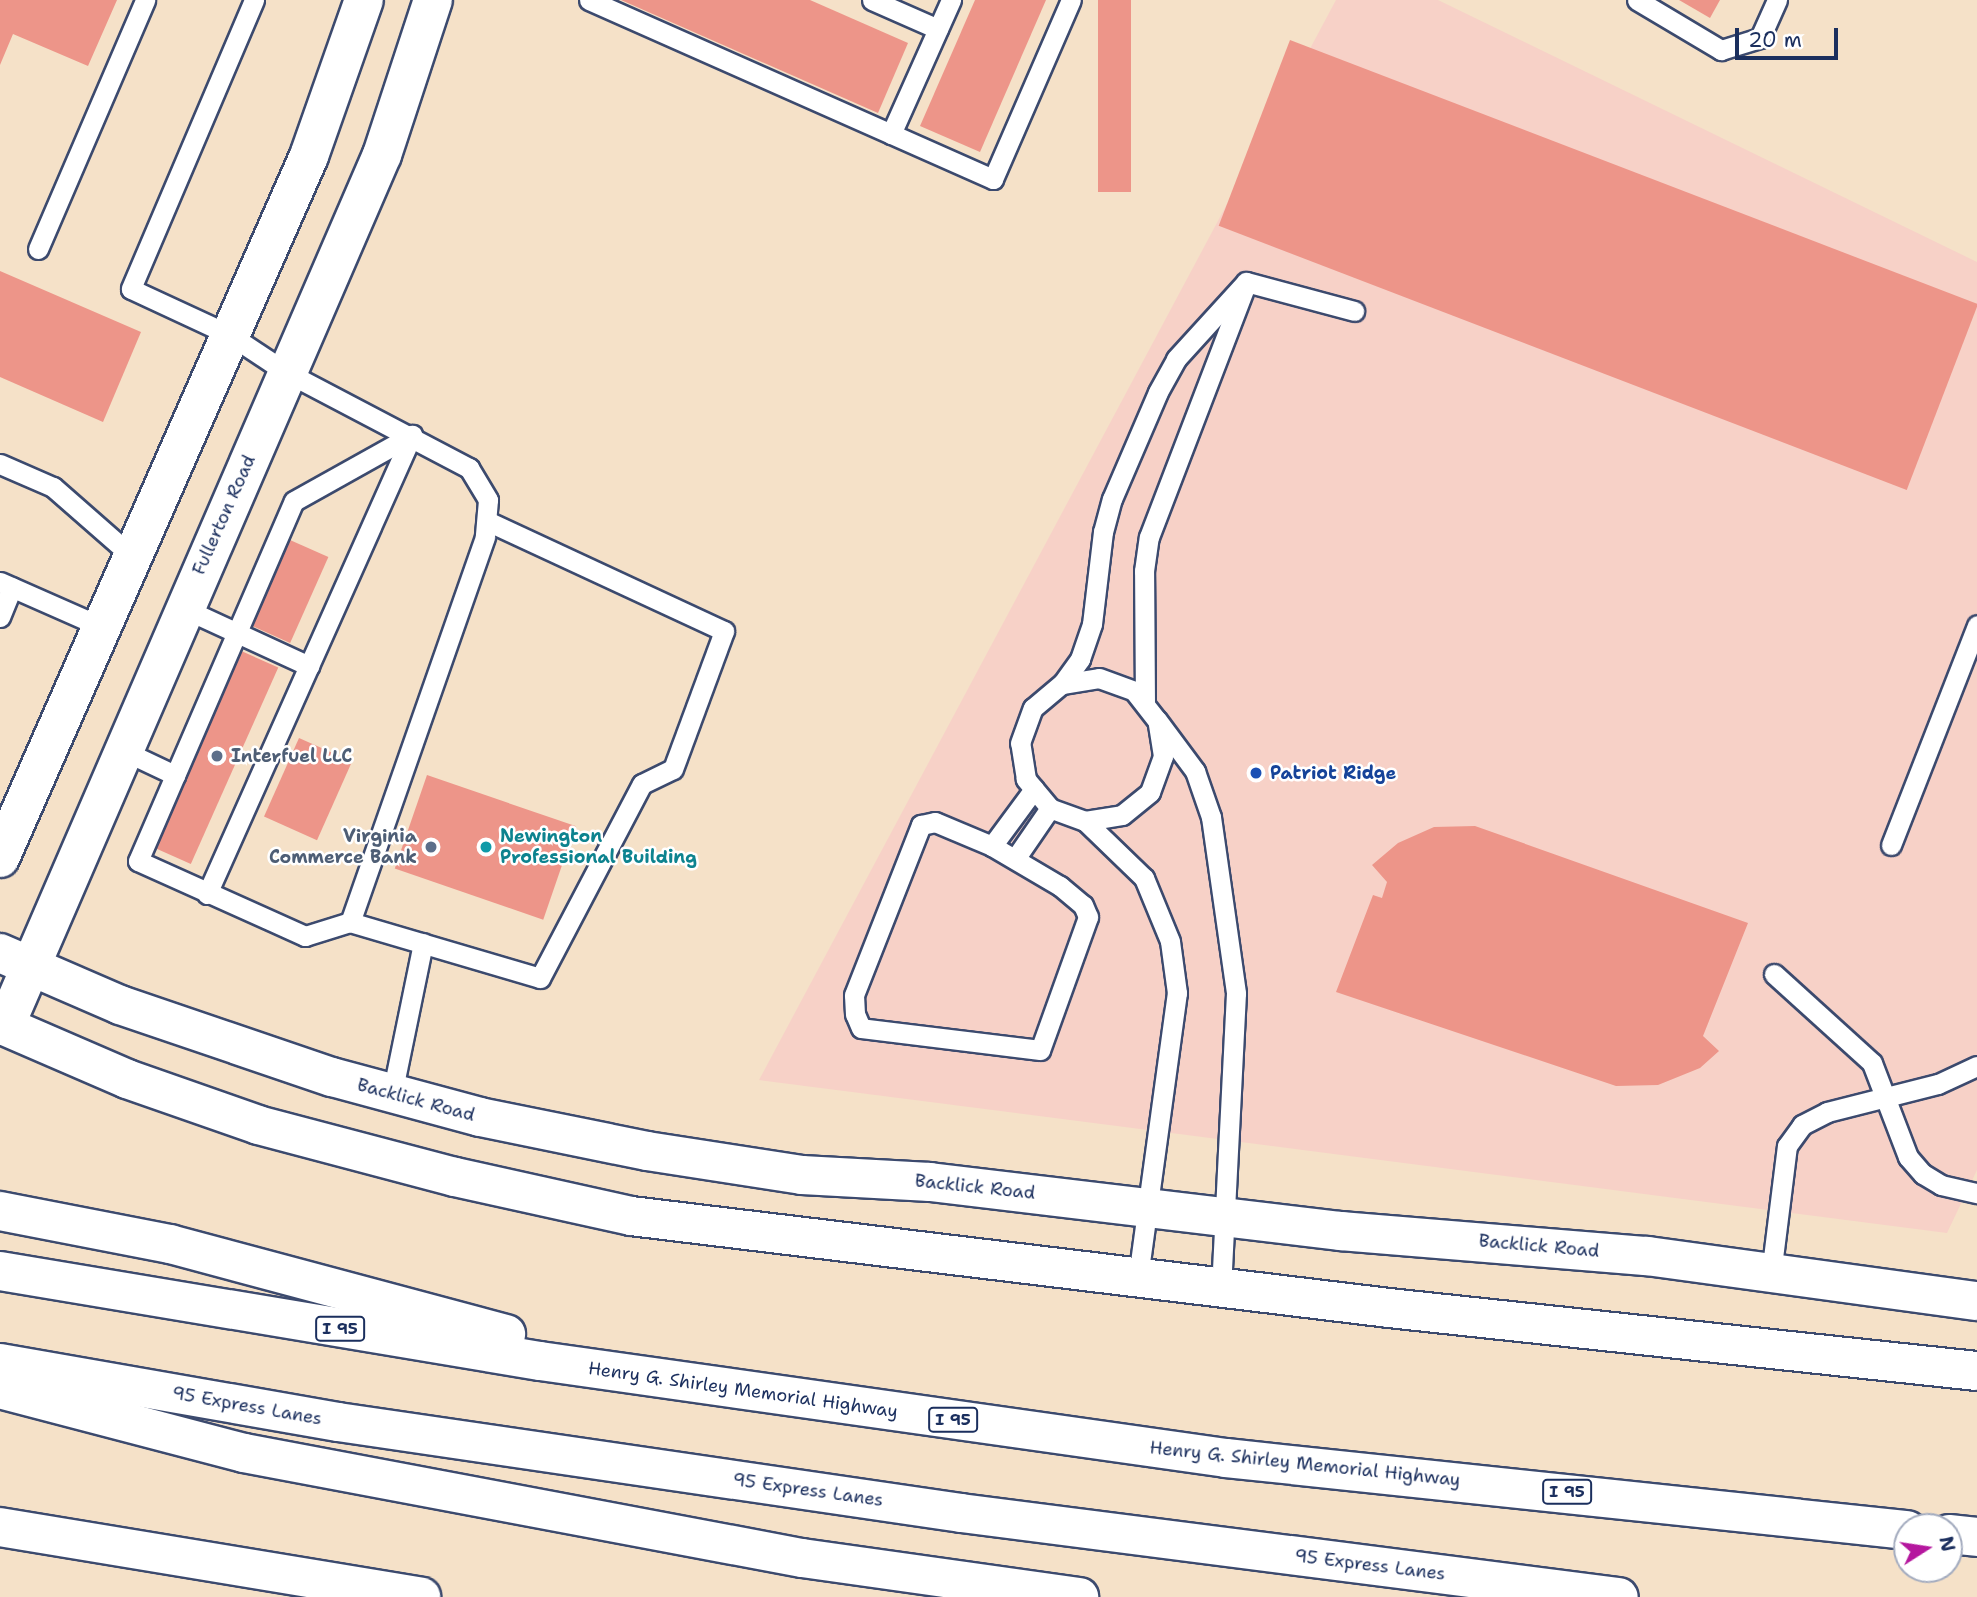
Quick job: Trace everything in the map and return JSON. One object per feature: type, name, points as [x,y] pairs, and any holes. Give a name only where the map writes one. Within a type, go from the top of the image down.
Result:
[{"type":"main road","points":[[0,859],[309,156],[364,0]]},
{"type":"main road","name":"Fullerton Road","points":[[3,1025],[15,960],[122,750],[382,155],[433,0]]},
{"type":"main road","name":"Backlick Road","points":[[15,960],[192,1031],[392,1094],[480,1117],[647,1151],[802,1175],[930,1182],[1148,1205],[1341,1231],[1621,1253],[1977,1301]]},
{"type":"main road","points":[[3,1025],[201,1106],[324,1144],[631,1216],[873,1249],[1221,1285],[1389,1308],[1977,1371]]},
{"type":"main road","points":[[0,1211],[170,1244],[680,1381]]},
{"type":"main road","name":"Henry G. Shirley Memorial Highway","points":[[0,1271],[680,1381],[1226,1458],[1893,1529]]},
{"type":"main road","name":"95 Express Lanes","points":[[0,1363],[338,1422],[961,1513],[1619,1597]]},
{"type":"main road","points":[[0,1389],[244,1453],[802,1558],[1079,1597]]},
{"type":"main road","points":[[0,1527],[421,1597]]},
{"type":"lane","points":[[38,249],[145,0]]},
{"type":"lane","points":[[254,0],[131,289],[230,335],[286,372],[412,435],[469,468],[488,500],[485,537],[350,922]]},
{"type":"lane","points":[[589,0],[993,179],[1071,0]]},
{"type":"lane","points":[[872,0],[937,29]]},
{"type":"lane","points":[[891,134],[951,0]]},
{"type":"lane","points":[[1637,0],[1721,50],[1760,38],[1777,0]]},
{"type":"lane","points":[[1246,282],[1354,311]]},
{"type":"lane","points":[[1138,1277],[1177,993],[1170,941],[1144,878],[1085,821],[1050,808],[1026,779],[1020,743],[1034,708],[1062,684],[1080,659],[1092,624],[1103,532],[1112,499],[1158,392],[1176,359],[1246,282]]},
{"type":"lane","points":[[1145,704],[1144,571],[1149,537],[1246,282]]},
{"type":"lane","points":[[412,435],[295,501],[138,861],[305,936],[350,922],[540,978],[642,784],[673,769],[724,631],[486,522]]},
{"type":"lane","points":[[207,894],[412,435]]},
{"type":"lane","points":[[0,464],[53,487],[132,556]]},
{"type":"lane","points":[[0,617],[6,585],[102,627]]},
{"type":"lane","points":[[183,608],[309,666]]},
{"type":"lane","points":[[1891,845],[1977,625]]},
{"type":"lane","points":[[1062,684],[1099,678],[1133,691],[1195,771],[1211,817],[1236,993],[1228,1216],[1221,1285]]},
{"type":"lane","points":[[1085,821],[1122,815],[1150,792],[1163,757],[1157,720]]},
{"type":"lane","points":[[122,750],[175,775]]},
{"type":"lane","points":[[992,846],[1034,789]]},
{"type":"lane","points":[[1015,859],[1050,808]]},
{"type":"lane","points":[[935,822],[992,846],[1015,859],[1060,886],[1083,905],[1088,917],[1040,1049],[861,1028],[854,995],[921,825],[935,822]]},
{"type":"lane","points":[[392,1094],[423,943]]},
{"type":"lane","points":[[1774,974],[1872,1063],[1908,1157],[1923,1174],[1941,1185],[1977,1194]]},
{"type":"lane","points":[[1771,1274],[1787,1146],[1802,1125],[1827,1112],[1938,1084],[1977,1066]]},
{"type":"shaded area","name":"Patriot Ridge","points":[[1336,0],[1438,0],[1977,262],[1977,1170],[1947,1233],[759,1080]]},
{"type":"building","points":[[0,0],[117,0],[88,66],[13,34],[0,65]]},
{"type":"building","points":[[621,0],[810,0],[908,43],[878,113]]},
{"type":"building","points":[[975,0],[1046,0],[980,152],[920,126]]},
{"type":"building","points":[[1098,0],[1131,0],[1131,192],[1098,192]]},
{"type":"building","points":[[1679,0],[1720,0],[1710,18]]},
{"type":"building","points":[[1290,40],[1977,304],[1907,490],[1219,226]]},
{"type":"building","points":[[0,271],[141,332],[103,422],[0,377]]},
{"type":"building","points":[[290,540],[328,557],[290,643],[252,626]]},
{"type":"building","points":[[239,650],[278,667],[191,864],[152,846]]},
{"type":"building","points":[[299,738],[352,762],[317,840],[264,817]]},
{"type":"building","name":"Newington Professional Building","points":[[427,775],[575,826],[543,920],[395,869]]},
{"type":"building","points":[[1475,826],[1748,923],[1703,1036],[1719,1051],[1700,1068],[1658,1085],[1616,1086],[1336,992],[1373,895],[1382,898],[1387,882],[1372,865],[1398,843],[1434,827]]},
{"type":"place","name":"Interfuel LLC","points":[[217,756]]},
{"type":"place","name":"Patriot Ridge","points":[[1256,773]]},
{"type":"place","name":"Virginia Commerce Bank","points":[[431,847]]},
{"type":"place","name":"Newington Professional Building","points":[[486,847]]}]
